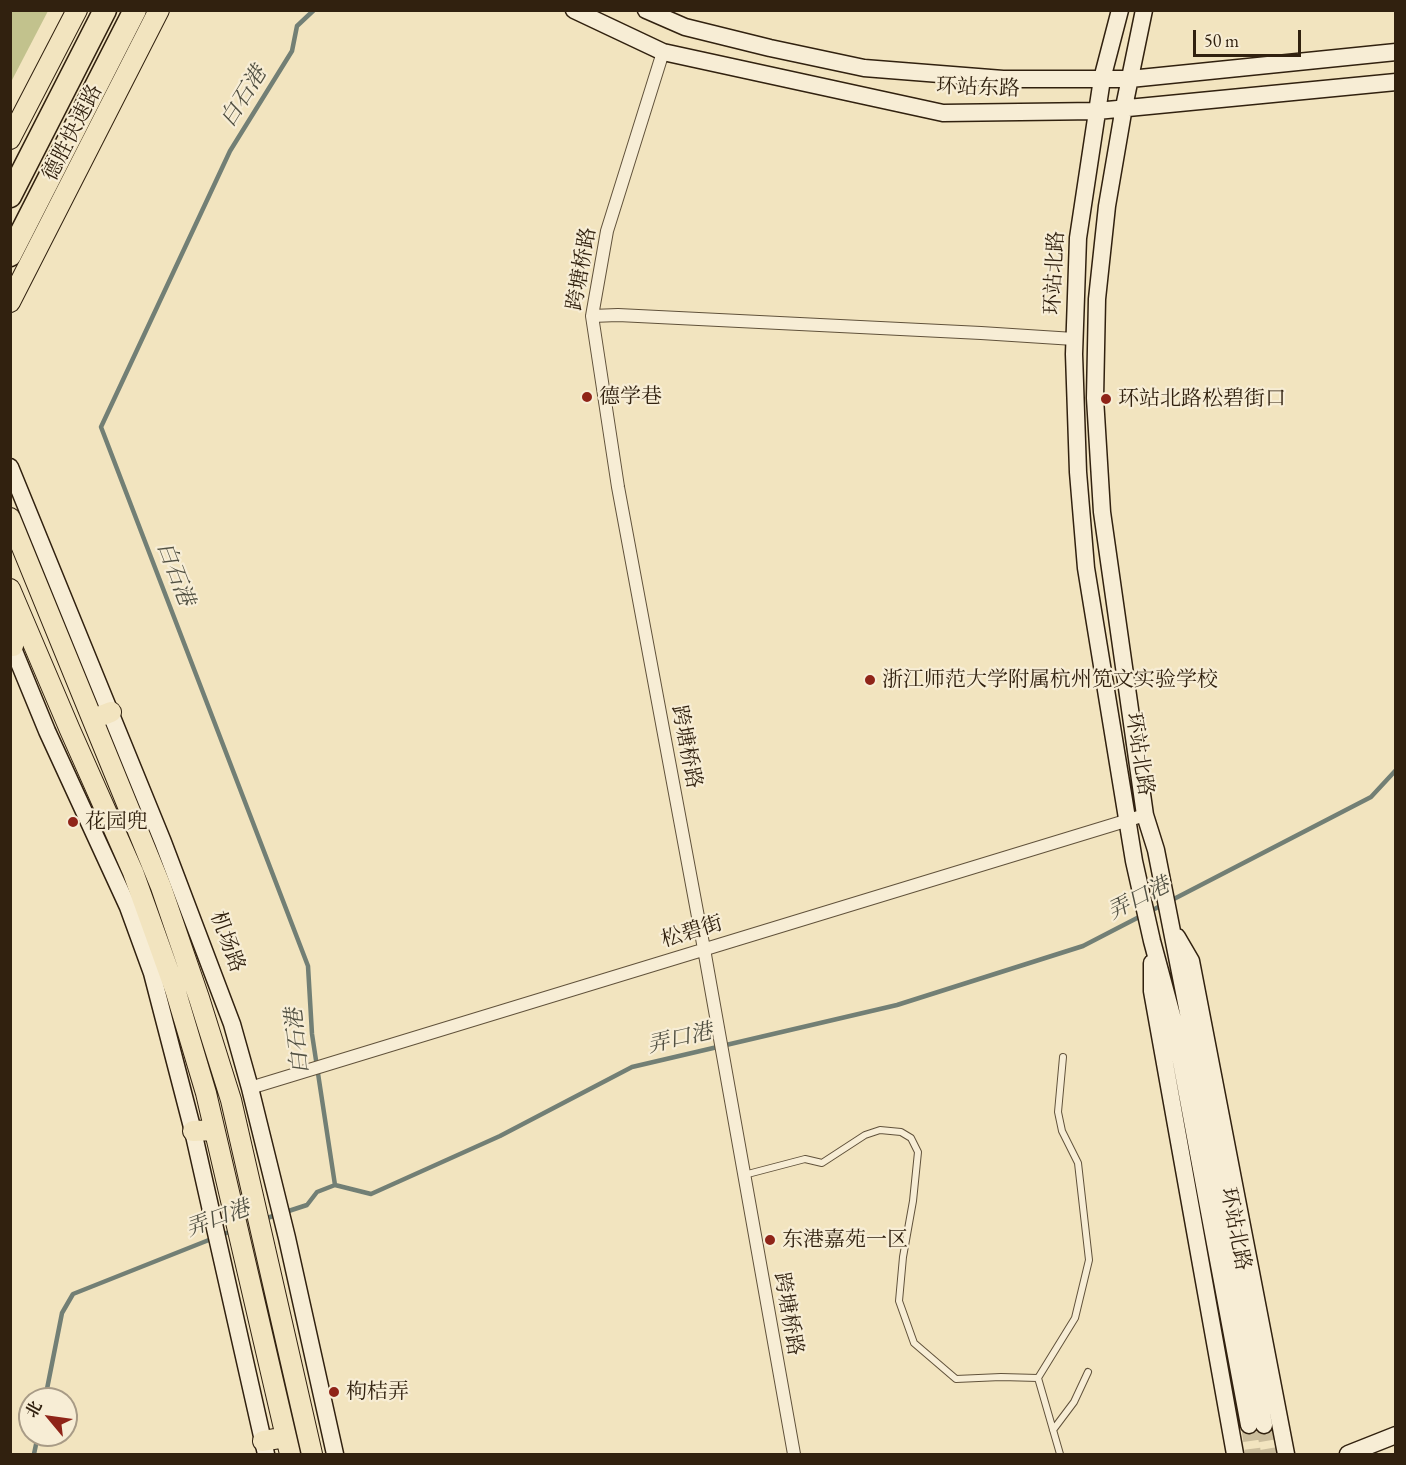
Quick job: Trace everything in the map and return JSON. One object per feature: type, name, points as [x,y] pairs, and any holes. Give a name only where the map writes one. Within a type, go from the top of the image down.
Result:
[{"type":"highway","name":"德胜快速路","points":[[10,196],[105,10]]},
{"type":"highway","name":"德胜快速路","points":[[10,255],[135,10]]},
{"type":"main road","points":[[10,139],[78,10]]},
{"type":"main road","points":[[10,302],[159,10]]},
{"type":"main road","name":"环站东路","points":[[574,10],[663,52],[943,113],[1097,111],[1395,82]]},
{"type":"main road","name":"环站东路","points":[[646,10],[685,27],[864,68],[1003,79],[1130,79],[1395,52]]},
{"type":"main road","name":"环站北路","points":[[1119,10],[1102,79],[1078,238],[1074,339],[1078,472],[1086,568],[1134,861],[1173,1019],[1256,1425],[1171,927],[1156,850],[1145,815],[1102,512],[1095,398],[1097,299],[1107,206],[1144,10]]},
{"type":"main road","name":"机场路","points":[[10,467],[102,715],[199,998],[231,1100],[312,1455]]},
{"type":"main road","name":"机场路","points":[[10,518],[164,842],[232,1024],[287,1238],[335,1455]]},
{"type":"main road","points":[[10,588],[134,872],[175,989],[206,1093],[230,1190],[288,1446],[265,1448],[193,1131],[152,973],[128,907],[47,731],[12,643],[18,608]]},
{"type":"main road","points":[[1171,927],[1191,961],[1286,1455]]},
{"type":"main road","points":[[1152,941],[1152,991],[1235,1455]]},
{"type":"main road","points":[[193,1131],[214,1130]]},
{"type":"main road","points":[[1348,1455],[1395,1435]]},
{"type":"street","name":"跨塘桥路","points":[[663,52],[607,231],[592,316],[618,487],[704,949],[794,1455]]},
{"type":"street","points":[[592,316],[618,315],[1074,339]]},
{"type":"street","name":"松碧街","points":[[250,1089],[1145,815]]},
{"type":"lane","points":[[1060,1455],[1038,1378],[1075,1318],[1089,1260],[1078,1163],[1062,1131],[1058,1112],[1063,1057]]},
{"type":"lane","points":[[743,1175],[805,1159],[822,1163],[865,1135],[880,1130],[901,1132],[911,1138],[918,1152],[899,1301],[914,1343],[956,1379],[1038,1378]]},
{"type":"lane","points":[[1053,1430],[1074,1402],[1088,1372]]},
{"type":"green space","points":[[10,11],[48,11],[11,82]]},
{"type":"waterway","name":"白石港","points":[[314,10],[297,26],[292,51],[230,151],[101,427],[308,966],[312,1034],[335,1185]]},
{"type":"waterway","name":"弄口港","points":[[264,1219],[307,1205],[317,1192],[335,1185],[371,1194],[500,1136],[632,1067],[897,1005],[1083,946],[1371,797],[1396,770]]},
{"type":"waterway","name":"弄口港","points":[[47,1387],[62,1313],[73,1294],[234,1230]]},
{"type":"waterway","name":"弄口港","points":[[34,1454],[35,1447]]},
{"type":"tunnel","points":[[1249,1425],[1253,1454]]},
{"type":"tunnel","points":[[1264,1425],[1269,1454]]},
{"type":"place","name":"德学巷","points":[[587,397]]},
{"type":"place","name":"环站北路松碧街口","points":[[1106,399]]},
{"type":"place","name":"浙江师范大学附属杭州笕文实验学校","points":[[870,680]]},
{"type":"place","name":"花园兜","points":[[73,822]]},
{"type":"place","name":"东港嘉苑一区","points":[[770,1240]]},
{"type":"place","name":"枸桔弄","points":[[334,1392]]}]
